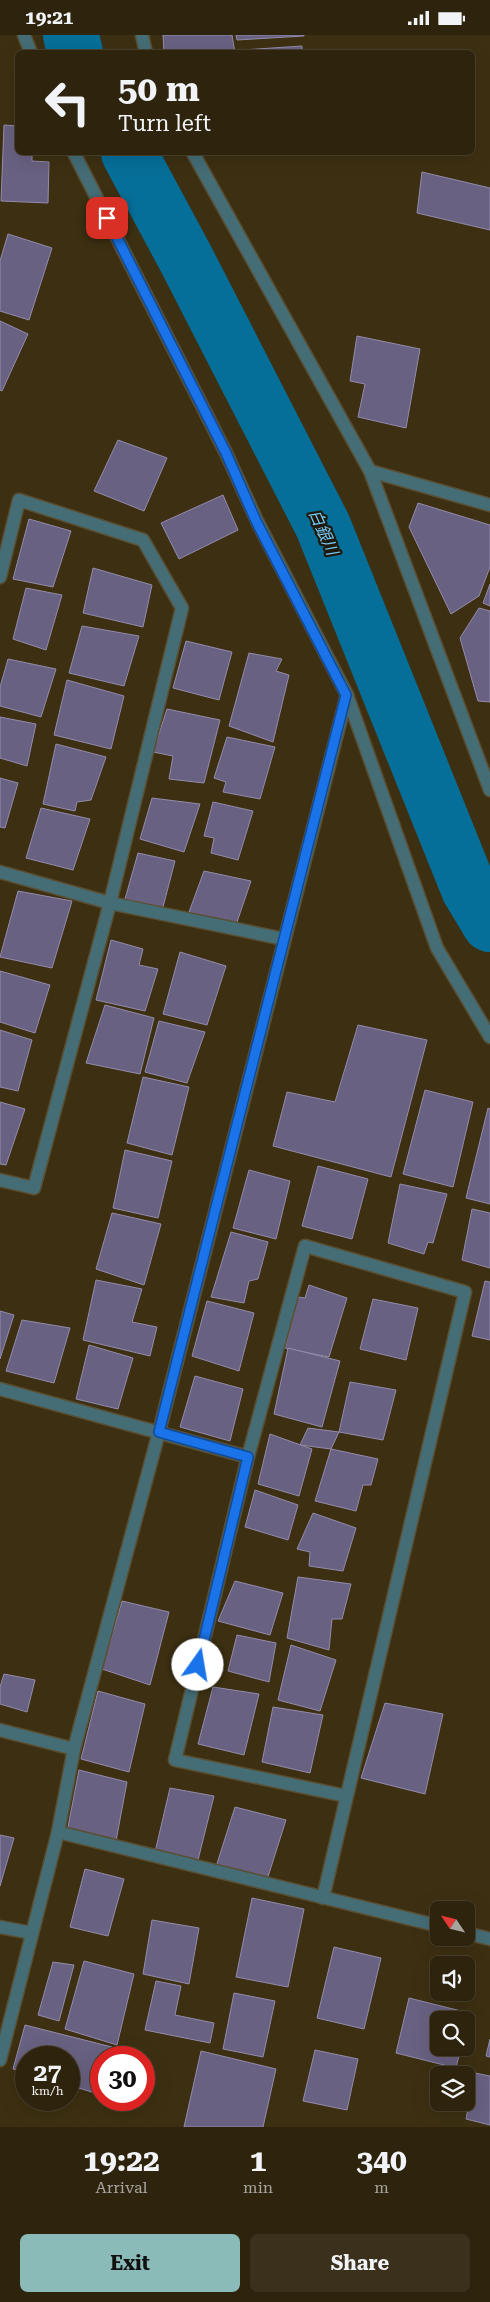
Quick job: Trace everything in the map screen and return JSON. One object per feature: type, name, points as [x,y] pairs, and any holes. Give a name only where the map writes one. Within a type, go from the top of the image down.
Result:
[{"type":"street","points":[[24,35],[30,50]]},
{"type":"street","points":[[142,35],[145,50]]},
{"type":"street","points":[[75,155],[226,453],[256,521],[346,695],[437,948],[490,1037]]},
{"type":"street","points":[[194,155],[370,471],[490,789]]},
{"type":"street","points":[[370,471],[490,505]]},
{"type":"street","points":[[0,577],[19,500],[143,540],[182,608],[110,903],[34,1188],[0,1180]]},
{"type":"street","points":[[0,2060],[58,1832],[74,1749],[159,1432],[346,695]]},
{"type":"street","points":[[0,873],[110,903],[284,939]]},
{"type":"street","points":[[323,1898],[465,1292],[305,1246],[248,1457],[175,1760],[346,1797]]},
{"type":"street","points":[[0,1389],[248,1457]]},
{"type":"street","points":[[0,1730],[74,1749]]},
{"type":"street","points":[[58,1832],[430,1924]]},
{"type":"street","points":[[0,1927],[32,1933]]},
{"type":"street","points":[[475,1935],[490,1939]]},
{"type":"building","points":[[163,35],[232,35],[234,50],[164,50]]},
{"type":"building","points":[[236,35],[304,35],[304,36],[237,40]]},
{"type":"building","points":[[302,46],[302,50],[242,50]]},
{"type":"building","points":[[4,125],[15,126],[15,155],[32,155],[32,161],[49,162],[48,203],[1,201]]},
{"type":"building","points":[[422,172],[490,188],[490,230],[417,213]]},
{"type":"building","points":[[8,234],[52,248],[29,320],[0,311],[0,261]]},
{"type":"building","points":[[0,321],[28,334],[2,391],[0,390]]},
{"type":"building","points":[[357,336],[420,349],[406,428],[358,417],[365,384],[350,381]]},
{"type":"building","points":[[118,440],[167,458],[144,511],[94,491]]},
{"type":"building","points":[[223,495],[238,530],[179,559],[161,523]]},
{"type":"building","points":[[418,503],[490,525],[490,567],[479,596],[451,614],[409,527]]},
{"type":"building","points":[[29,519],[71,531],[53,587],[13,579]]},
{"type":"building","points":[[93,568],[152,585],[143,627],[83,613]]},
{"type":"building","points":[[490,584],[490,606],[483,603]]},
{"type":"building","points":[[26,588],[62,595],[46,650],[13,639]]},
{"type":"building","points":[[479,608],[490,611],[490,702],[478,701],[460,638]]},
{"type":"building","points":[[82,626],[139,636],[124,686],[69,673]]},
{"type":"building","points":[[186,641],[232,652],[219,700],[173,688]]},
{"type":"building","points":[[249,653],[282,659],[276,671],[289,675],[273,742],[229,726]]},
{"type":"building","points":[[8,659],[56,669],[41,717],[0,706],[0,687]]},
{"type":"building","points":[[67,680],[124,696],[111,749],[54,735]]},
{"type":"building","points":[[167,709],[220,720],[204,783],[169,779],[173,756],[153,752]]},
{"type":"building","points":[[0,717],[36,724],[27,766],[0,758]]},
{"type":"building","points":[[227,737],[275,747],[260,799],[223,792],[226,782],[214,778]]},
{"type":"building","points":[[56,744],[106,757],[91,800],[77,802],[75,811],[43,804]]},
{"type":"building","points":[[0,778],[18,783],[5,828],[0,827]]},
{"type":"building","points":[[152,798],[200,804],[184,852],[140,839]]},
{"type":"building","points":[[213,802],[253,811],[238,860],[211,853],[214,838],[204,836]]},
{"type":"building","points":[[41,808],[90,819],[73,870],[26,858]]},
{"type":"building","points":[[138,853],[175,861],[163,907],[125,899]]},
{"type":"building","points":[[204,871],[251,881],[236,925],[189,912]]},
{"type":"building","points":[[18,891],[72,901],[52,968],[0,957]]},
{"type":"building","points":[[111,940],[143,949],[139,965],[158,969],[145,1011],[96,1000]]},
{"type":"building","points":[[180,952],[226,966],[207,1025],[163,1014]]},
{"type":"building","points":[[0,971],[50,985],[35,1033],[0,1022]]},
{"type":"building","points":[[105,1005],[154,1018],[140,1074],[86,1063]]},
{"type":"building","points":[[159,1021],[205,1032],[187,1083],[145,1072]]},
{"type":"building","points":[[358,1025],[427,1040],[391,1177],[273,1146],[287,1092],[335,1102]]},
{"type":"building","points":[[0,1030],[32,1040],[18,1091],[0,1087]]},
{"type":"building","points":[[143,1077],[189,1087],[172,1155],[127,1143]]},
{"type":"building","points":[[425,1090],[473,1102],[453,1187],[403,1174]]},
{"type":"building","points":[[0,1102],[25,1109],[6,1165],[0,1164]]},
{"type":"building","points":[[488,1108],[490,1109],[490,1204],[466,1198]]},
{"type":"building","points":[[125,1150],[172,1161],[158,1218],[113,1208]]},
{"type":"building","points":[[318,1166],[368,1179],[352,1239],[302,1226]]},
{"type":"building","points":[[249,1170],[290,1181],[276,1239],[233,1228]]},
{"type":"building","points":[[400,1184],[447,1194],[433,1243],[428,1242],[424,1254],[388,1243]]},
{"type":"building","points":[[472,1209],[490,1213],[490,1268],[462,1260]]},
{"type":"building","points":[[112,1213],[161,1224],[144,1285],[96,1269]]},
{"type":"building","points":[[231,1232],[268,1242],[258,1279],[249,1281],[244,1303],[211,1297]]},
{"type":"building","points":[[96,1280],[142,1289],[132,1322],[157,1327],[150,1356],[83,1340]]},
{"type":"building","points":[[485,1281],[490,1282],[490,1340],[472,1336]]},
{"type":"building","points":[[309,1285],[347,1298],[329,1357],[285,1348],[298,1297],[305,1298]]},
{"type":"building","points":[[373,1299],[418,1308],[406,1360],[360,1349]]},
{"type":"building","points":[[207,1301],[254,1313],[239,1371],[192,1356]]},
{"type":"building","points":[[0,1311],[14,1315],[0,1359]]},
{"type":"building","points":[[22,1320],[70,1328],[54,1383],[6,1371]]},
{"type":"building","points":[[89,1345],[133,1358],[118,1409],[76,1399]]},
{"type":"building","points":[[288,1348],[340,1361],[322,1427],[274,1414]]},
{"type":"building","points":[[195,1376],[243,1389],[230,1441],[180,1427]]},
{"type":"building","points":[[350,1382],[396,1390],[383,1440],[339,1432]]},
{"type":"building","points":[[308,1428],[339,1432],[331,1449],[300,1445]]},
{"type":"building","points":[[270,1434],[312,1449],[299,1496],[258,1484]]},
{"type":"building","points":[[331,1449],[378,1459],[371,1485],[363,1485],[356,1511],[315,1501]]},
{"type":"building","points":[[255,1490],[298,1505],[288,1540],[245,1527]]},
{"type":"building","points":[[313,1513],[356,1528],[343,1571],[309,1566],[310,1552],[297,1549]]},
{"type":"building","points":[[298,1577],[351,1584],[342,1619],[332,1619],[329,1650],[287,1638]]},
{"type":"building","points":[[235,1581],[283,1593],[270,1635],[218,1621]]},
{"type":"building","points":[[122,1601],[169,1612],[150,1685],[102,1669]]},
{"type":"building","points":[[237,1635],[276,1643],[269,1682],[228,1671]]},
{"type":"building","points":[[291,1645],[336,1660],[320,1711],[278,1700]]},
{"type":"building","points":[[4,1674],[35,1680],[27,1712],[0,1704],[0,1687]]},
{"type":"building","points":[[213,1687],[259,1694],[244,1755],[198,1744]]},
{"type":"building","points":[[98,1691],[145,1704],[129,1772],[81,1759]]},
{"type":"building","points":[[385,1703],[443,1714],[425,1794],[361,1778]]},
{"type":"building","points":[[273,1707],[323,1715],[310,1773],[262,1762]]},
{"type":"building","points":[[79,1770],[127,1782],[116,1841],[67,1832]]},
{"type":"building","points":[[170,1788],[214,1796],[197,1864],[155,1852]]},
{"type":"building","points":[[235,1807],[286,1820],[266,1883],[214,1873]]},
{"type":"building","points":[[0,1835],[14,1838],[0,1886]]},
{"type":"building","points":[[85,1869],[124,1879],[108,1936],[70,1927]]},
{"type":"building","points":[[252,1898],[304,1909],[288,1987],[236,1977]]},
{"type":"building","points":[[152,1920],[199,1928],[189,1984],[143,1974]]},
{"type":"building","points":[[334,1947],[381,1958],[364,2029],[317,2018]]},
{"type":"building","points":[[84,1961],[134,1974],[117,2045],[65,2029]]},
{"type":"building","points":[[53,1962],[74,1965],[59,2021],[38,2015]]},
{"type":"building","points":[[156,1981],[181,1986],[175,2015],[214,2023],[210,2043],[145,2030]]},
{"type":"building","points":[[234,1993],[275,2001],[263,2057],[223,2049]]},
{"type":"building","points":[[409,1998],[461,2011],[430,2011],[430,2056],[459,2056],[456,2066],[448,2066],[396,2053]]},
{"type":"building","points":[[25,2025],[108,2046],[90,2046],[90,2092],[80,2088],[80,2046],[19,2046]]},
{"type":"building","points":[[490,2039],[490,2057],[486,2056]]},
{"type":"building","points":[[315,2050],[358,2059],[347,2110],[303,2101]]},
{"type":"building","points":[[201,2051],[276,2069],[263,2127],[184,2127]]},
{"type":"building","points":[[475,2073],[490,2076],[490,2125],[466,2119],[468,2111],[475,2111]]},
{"type":"waterway","name":"白銀川","points":[[71,35],[74,50]]},
{"type":"waterway","name":"白銀川","points":[[130,155],[186,259],[323,526],[469,889],[490,924]]},
{"type":"route","points":[[107,218],[226,453],[256,521],[346,695],[159,1432],[248,1457],[198,1665]]}]
